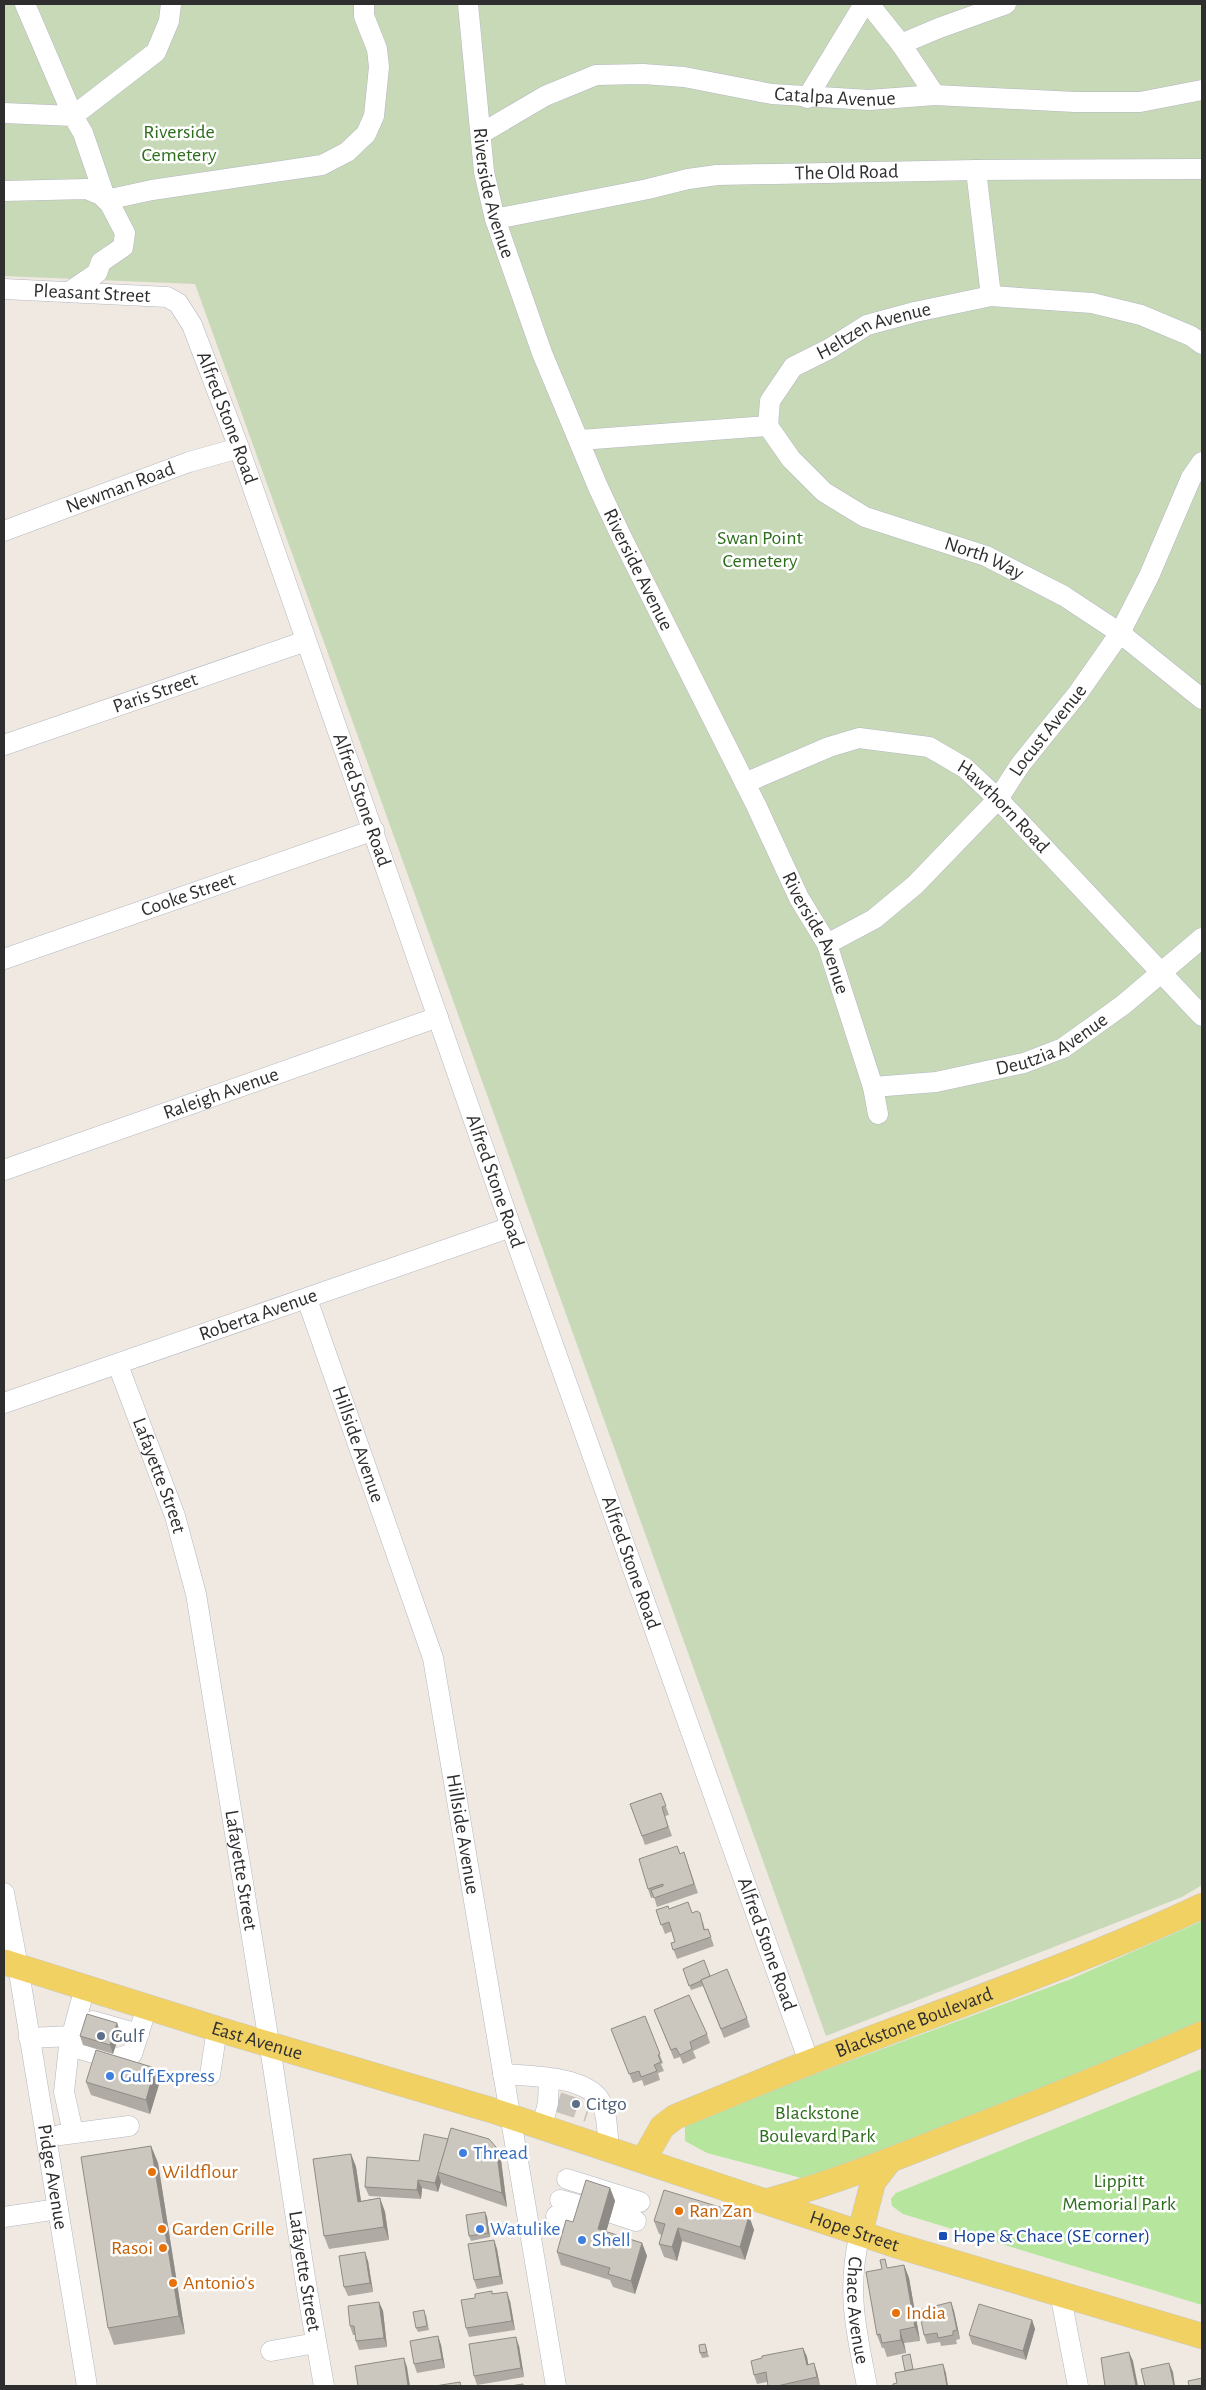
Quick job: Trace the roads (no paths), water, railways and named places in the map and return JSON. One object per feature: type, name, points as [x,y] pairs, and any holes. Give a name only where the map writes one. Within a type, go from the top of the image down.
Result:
[{"type":"main road","name":"Blackstone Boulevard","points":[[644,2160],[662,2127],[675,2117],[809,2062],[942,2014],[1141,1935],[1202,1906]]},
{"type":"main road","name":"East Avenue","points":[[11,1964],[217,2029],[511,2117]]},
{"type":"main road","points":[[768,2201],[889,2161],[1100,2079],[1202,2034]]},
{"type":"main road","name":"Hope Street","points":[[511,2117],[860,2233],[1202,2336]]},
{"type":"main road","points":[[860,2233],[873,2182],[889,2161]]},
{"type":"street","points":[[25,4],[83,133],[106,200],[125,233],[123,247],[101,262],[97,273],[69,292]]},
{"type":"street","points":[[4,113],[74,116],[156,52],[169,22],[171,4]]},
{"type":"street","name":"Riverside Avenue","points":[[468,4],[482,133],[484,172],[495,219],[542,353],[626,547],[745,784],[798,898],[827,944],[873,1087],[878,1114]]},
{"type":"street","points":[[807,98],[864,4]]},
{"type":"street","points":[[870,4],[901,44],[934,95]]},
{"type":"street","points":[[901,44],[1006,4]]},
{"type":"street","points":[[106,200],[152,190],[322,165],[347,152],[366,134],[374,116],[379,67],[377,49],[361,8]]},
{"type":"street","name":"Catalpa Avenue","points":[[482,133],[545,96],[596,75],[684,77],[772,94],[807,98],[869,100],[934,95],[1075,102],[1140,102],[1202,90]]},
{"type":"street","name":"The Old Road","points":[[495,219],[648,189],[688,179],[717,175],[976,170],[1202,169]]},
{"type":"street","points":[[976,170],[991,296]]},
{"type":"street","points":[[4,191],[87,190],[100,195],[106,200]]},
{"type":"street","name":"Pleasant Street","points":[[4,289],[151,295],[167,297],[178,303]]},
{"type":"street","name":"Heltzen Avenue","points":[[768,426],[770,401],[793,367],[829,349],[867,325],[915,312],[991,296],[1092,303],[1141,315],[1191,336],[1202,344]]},
{"type":"street","name":"Alfred Stone Road","points":[[178,303],[192,325],[238,448],[374,830],[511,1227],[809,2062]]},
{"type":"street","points":[[580,440],[768,426]]},
{"type":"street","name":"North Way","points":[[768,426],[792,459],[824,492],[865,517],[986,556],[1064,596],[1120,633],[1202,699]]},
{"type":"street","name":"Newman Road","points":[[4,531],[189,462],[238,448]]},
{"type":"street","name":"Locust Avenue","points":[[827,944],[874,919],[915,886],[998,799],[1020,765],[1078,693],[1120,633],[1149,576],[1191,478],[1202,462]]},
{"type":"street","name":"Paris Street","points":[[4,745],[306,641]]},
{"type":"street","name":"Hawthorn Road","points":[[745,784],[829,748],[860,738],[929,747],[965,768],[998,799],[1161,970],[1202,1016]]},
{"type":"street","name":"Cooke Street","points":[[4,959],[374,830]]},
{"type":"street","name":"Deutzia Avenue","points":[[873,1087],[936,1082],[1024,1063],[1064,1048],[1123,1005],[1161,970],[1202,938]]},
{"type":"street","name":"Raleigh Avenue","points":[[4,1170],[438,1017]]},
{"type":"street","name":"Roberta Avenue","points":[[4,1403],[511,1227]]},
{"type":"street","name":"Hillside Avenue","points":[[307,1299],[433,1658],[556,2386]]},
{"type":"street","name":"Lafayette Street","points":[[118,1364],[175,1516],[196,1594],[324,2386]]},
{"type":"street","name":"Pidge Avenue","points":[[4,1893],[11,1964],[29,2038],[87,2386]]},
{"type":"street","points":[[73,2132],[64,2092],[70,2041],[85,1988]]},
{"type":"street","points":[[29,2038],[70,2041],[114,2059],[132,2054],[147,2007]]},
{"type":"street","points":[[77,2016],[105,2026],[139,2034]]},
{"type":"street","points":[[210,2076],[217,2029]]},
{"type":"street","points":[[503,2074],[579,2084],[594,2093],[600,2100],[597,2114],[609,2148]]},
{"type":"street","points":[[542,2127],[553,2101],[549,2079]]},
{"type":"street","points":[[46,2138],[73,2132],[129,2126]]},
{"type":"street","points":[[567,2179],[638,2211],[612,2213]]},
{"type":"street","points":[[558,2208],[584,2216]]},
{"type":"street","points":[[4,2217],[58,2209]]},
{"type":"street","name":"Chace Avenue","points":[[860,2233],[852,2279],[853,2312],[867,2386]]},
{"type":"street","points":[[1060,2293],[1078,2386]]},
{"type":"street","points":[[271,2351],[316,2344]]},
{"type":"tunnel","points":[[558,2102],[588,2112]]},
{"type":"place","name":"Gulf","points":[[101,2036]]},
{"type":"place","name":"Gulf Express","points":[[110,2076]]},
{"type":"place","name":"Citgo","points":[[576,2104]]},
{"type":"place","name":"Thread","points":[[463,2153]]},
{"type":"place","name":"Wildflour","points":[[152,2172]]},
{"type":"place","name":"Ran Zan","points":[[679,2211]]},
{"type":"place","name":"Garden Grille","points":[[162,2229]]},
{"type":"place","name":"Watulike","points":[[480,2229]]},
{"type":"place","name":"Hope & Chace (SE corner)","points":[[943,2236]]},
{"type":"place","name":"Shell","points":[[582,2240]]},
{"type":"place","name":"Rasoi","points":[[163,2248]]},
{"type":"place","name":"Antonio's","points":[[173,2283]]},
{"type":"place","name":"India","points":[[896,2313]]},
{"type":"park label","name":"Riverside Cemetery","points":[[179,144]]},
{"type":"park label","name":"Swan Point Cemetery","points":[[760,550]]},
{"type":"park label","name":"Blackstone Boulevard Park","points":[[817,2124]]},
{"type":"park label","name":"Lippitt Memorial Park","points":[[1119,2192]]}]
